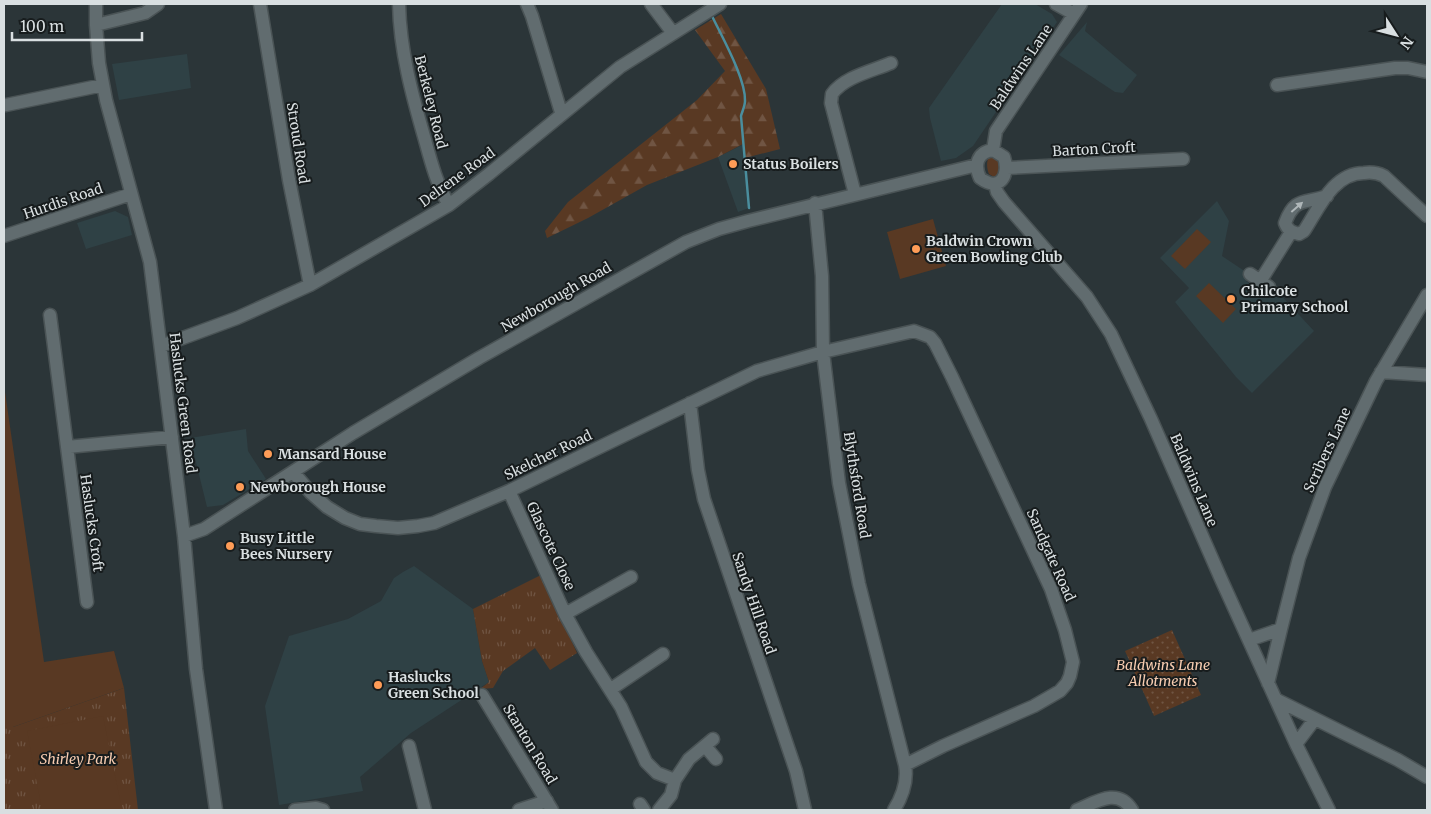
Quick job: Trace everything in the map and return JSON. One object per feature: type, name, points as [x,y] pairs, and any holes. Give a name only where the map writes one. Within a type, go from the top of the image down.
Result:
[{"type":"street","name":"Haslucks Green Road","points":[[96,4],[96,25],[103,85],[150,262],[184,536],[196,669],[216,810]]},
{"type":"street","points":[[96,25],[145,13],[158,4]]},
{"type":"street","name":"Stroud Road","points":[[260,4],[289,180],[310,286]]},
{"type":"street","name":"Berkeley Road","points":[[399,4],[402,39],[410,89],[434,172],[442,193],[449,204]]},
{"type":"street","points":[[527,4],[563,113]]},
{"type":"street","points":[[651,4],[673,33]]},
{"type":"street","name":"Delrene Road","points":[[161,346],[237,318],[310,286],[449,204],[489,174],[620,67],[720,4]]},
{"type":"street","points":[[1056,4],[1077,9]]},
{"type":"street","name":"Baldwins Lane","points":[[993,150],[996,130],[1077,9]]},
{"type":"street","points":[[855,194],[832,103],[832,94],[850,80],[891,63]]},
{"type":"street","points":[[1277,85],[1394,68],[1408,68],[1427,72]]},
{"type":"street","points":[[4,104],[103,85]]},
{"type":"street","points":[[993,150],[1004,157],[1007,168],[1006,175],[995,184],[988,183],[980,178],[977,165],[981,155],[993,150]]},
{"type":"street","name":"Barton Croft","points":[[1007,168],[1183,159]]},
{"type":"street","name":"Newborough Road","points":[[184,536],[204,529],[353,433],[479,358],[662,254],[719,228],[815,203],[977,165]]},
{"type":"street","points":[[1327,196],[1316,200],[1302,201],[1296,205],[1285,223],[1287,229],[1299,234],[1304,231],[1327,196],[1346,176],[1362,172],[1379,173],[1384,176],[1427,216]]},
{"type":"street","name":"Baldwins Lane","points":[[995,184],[997,192],[1004,202],[1087,297],[1111,334],[1151,419],[1268,683],[1329,810]]},
{"type":"street","name":"Hurdis Road","points":[[4,236],[131,194]]},
{"type":"street","name":"Blythsford Road","points":[[815,203],[822,276],[823,352],[841,493],[860,584],[905,766]]},
{"type":"street","points":[[1260,281],[1291,232]]},
{"type":"street","name":"Scribers Lane","points":[[1268,683],[1299,558],[1325,487],[1381,372],[1427,294]]},
{"type":"street","name":"Haslucks Croft","points":[[50,315],[87,602]]},
{"type":"street","name":"Sandgate Road","points":[[823,352],[914,331],[930,337],[935,343],[1052,589],[1073,662],[1067,683],[1060,691],[1034,706],[943,746],[905,766]]},
{"type":"street","name":"Skelcher Road","points":[[293,472],[328,507],[345,518],[360,524],[398,528],[434,523],[509,492],[757,371],[823,352]]},
{"type":"street","points":[[1381,372],[1427,376]]},
{"type":"street","name":"Sandy Hill Road","points":[[690,403],[698,470],[704,499],[796,771],[805,810]]},
{"type":"street","points":[[67,447],[172,437]]},
{"type":"street","name":"Glascote Close","points":[[509,492],[565,614],[586,652],[621,706],[646,762],[657,773],[675,780]]},
{"type":"street","name":"Glascote Close","points":[[565,614],[631,577]]},
{"type":"street","points":[[1250,640],[1281,629]]},
{"type":"street","points":[[611,689],[663,654]]},
{"type":"street","name":"Stanton Road","points":[[482,694],[549,805]]},
{"type":"street","points":[[1277,700],[1398,760],[1427,777]]},
{"type":"street","points":[[1296,744],[1315,719]]},
{"type":"street","points":[[659,810],[671,795],[675,780],[689,759],[709,742],[716,759]]},
{"type":"street","points":[[409,746],[425,810]]},
{"type":"street","points":[[894,810],[902,796],[906,773],[905,766]]},
{"type":"street","points":[[1077,810],[1112,797],[1126,802],[1132,810]]},
{"type":"street","points":[[519,810],[549,805]]},
{"type":"street","points":[[295,810],[316,808],[323,810]]},
{"type":"shaded area","points":[[1002,4],[1035,4],[1052,14],[1057,22],[973,146],[956,158],[941,161],[929,108]]},
{"type":"shaded area","points":[[1087,22],[1085,31],[1137,75],[1123,93],[1115,92],[1059,55]]},
{"type":"shaded area","points":[[187,54],[191,88],[119,100],[112,64]]},
{"type":"shaded area","points":[[744,144],[749,208],[738,212],[718,157]]},
{"type":"shaded area","name":"Chilcote Primary School","points":[[1217,201],[1229,221],[1222,256],[1249,274],[1246,281],[1269,295],[1276,290],[1314,331],[1252,393],[1236,377],[1175,302],[1189,288],[1160,258]]},
{"type":"shaded area","points":[[115,211],[128,217],[132,235],[86,249],[77,223]]},
{"type":"shaded area","points":[[246,429],[248,451],[266,479],[223,505],[207,507],[190,438]]},
{"type":"shaded area","name":"Haslucks Green School","points":[[414,566],[473,609],[482,661],[489,682],[411,733],[360,777],[363,791],[279,805],[265,706],[289,636],[348,619],[381,601],[394,578]]},
{"type":"green space","points":[[721,14],[766,89],[780,149],[745,158],[743,144],[718,157],[647,185],[588,218],[547,238],[545,231],[568,202],[697,100],[725,71],[695,30]]},
{"type":"green space","points":[[989,157],[999,160],[999,174],[994,177],[989,174],[988,170],[987,163]]},
{"type":"green space","name":"Baldwin Crown Green Bowling Club","points":[[933,219],[946,266],[900,279],[887,232]]},
{"type":"green space","points":[[1197,229],[1211,242],[1185,269],[1171,256]]},
{"type":"green space","points":[[1209,283],[1236,309],[1223,323],[1196,296]]},
{"type":"green space","points":[[4,385],[44,662],[114,651],[124,688],[13,727],[4,727]]},
{"type":"green space","points":[[541,575],[577,653],[550,670],[535,648],[503,671],[493,688],[480,689],[489,682],[482,661],[473,609]]},
{"type":"green space","name":"Baldwins Lane Allotments","points":[[1172,630],[1201,695],[1154,716],[1125,651]]},
{"type":"green space","name":"Shirley Park","points":[[124,688],[138,810],[4,810],[4,727],[13,727]]},
{"type":"green space","points":[[103,716],[122,810],[42,810],[27,731]]},
{"type":"waterway","points":[[712,16],[742,81],[745,103],[741,116],[749,208]]},
{"type":"place","name":"Status Boilers","points":[[733,164]]},
{"type":"place","name":"Baldwin Crown Green Bowling Club","points":[[916,249]]},
{"type":"place","name":"Chilcote Primary School","points":[[1231,299]]},
{"type":"place","name":"Mansard House","points":[[268,454]]},
{"type":"place","name":"Newborough House","points":[[240,487]]},
{"type":"place","name":"Busy Little Bees Nursery","points":[[230,546]]},
{"type":"place","name":"Haslucks Green School","points":[[378,685]]}]
